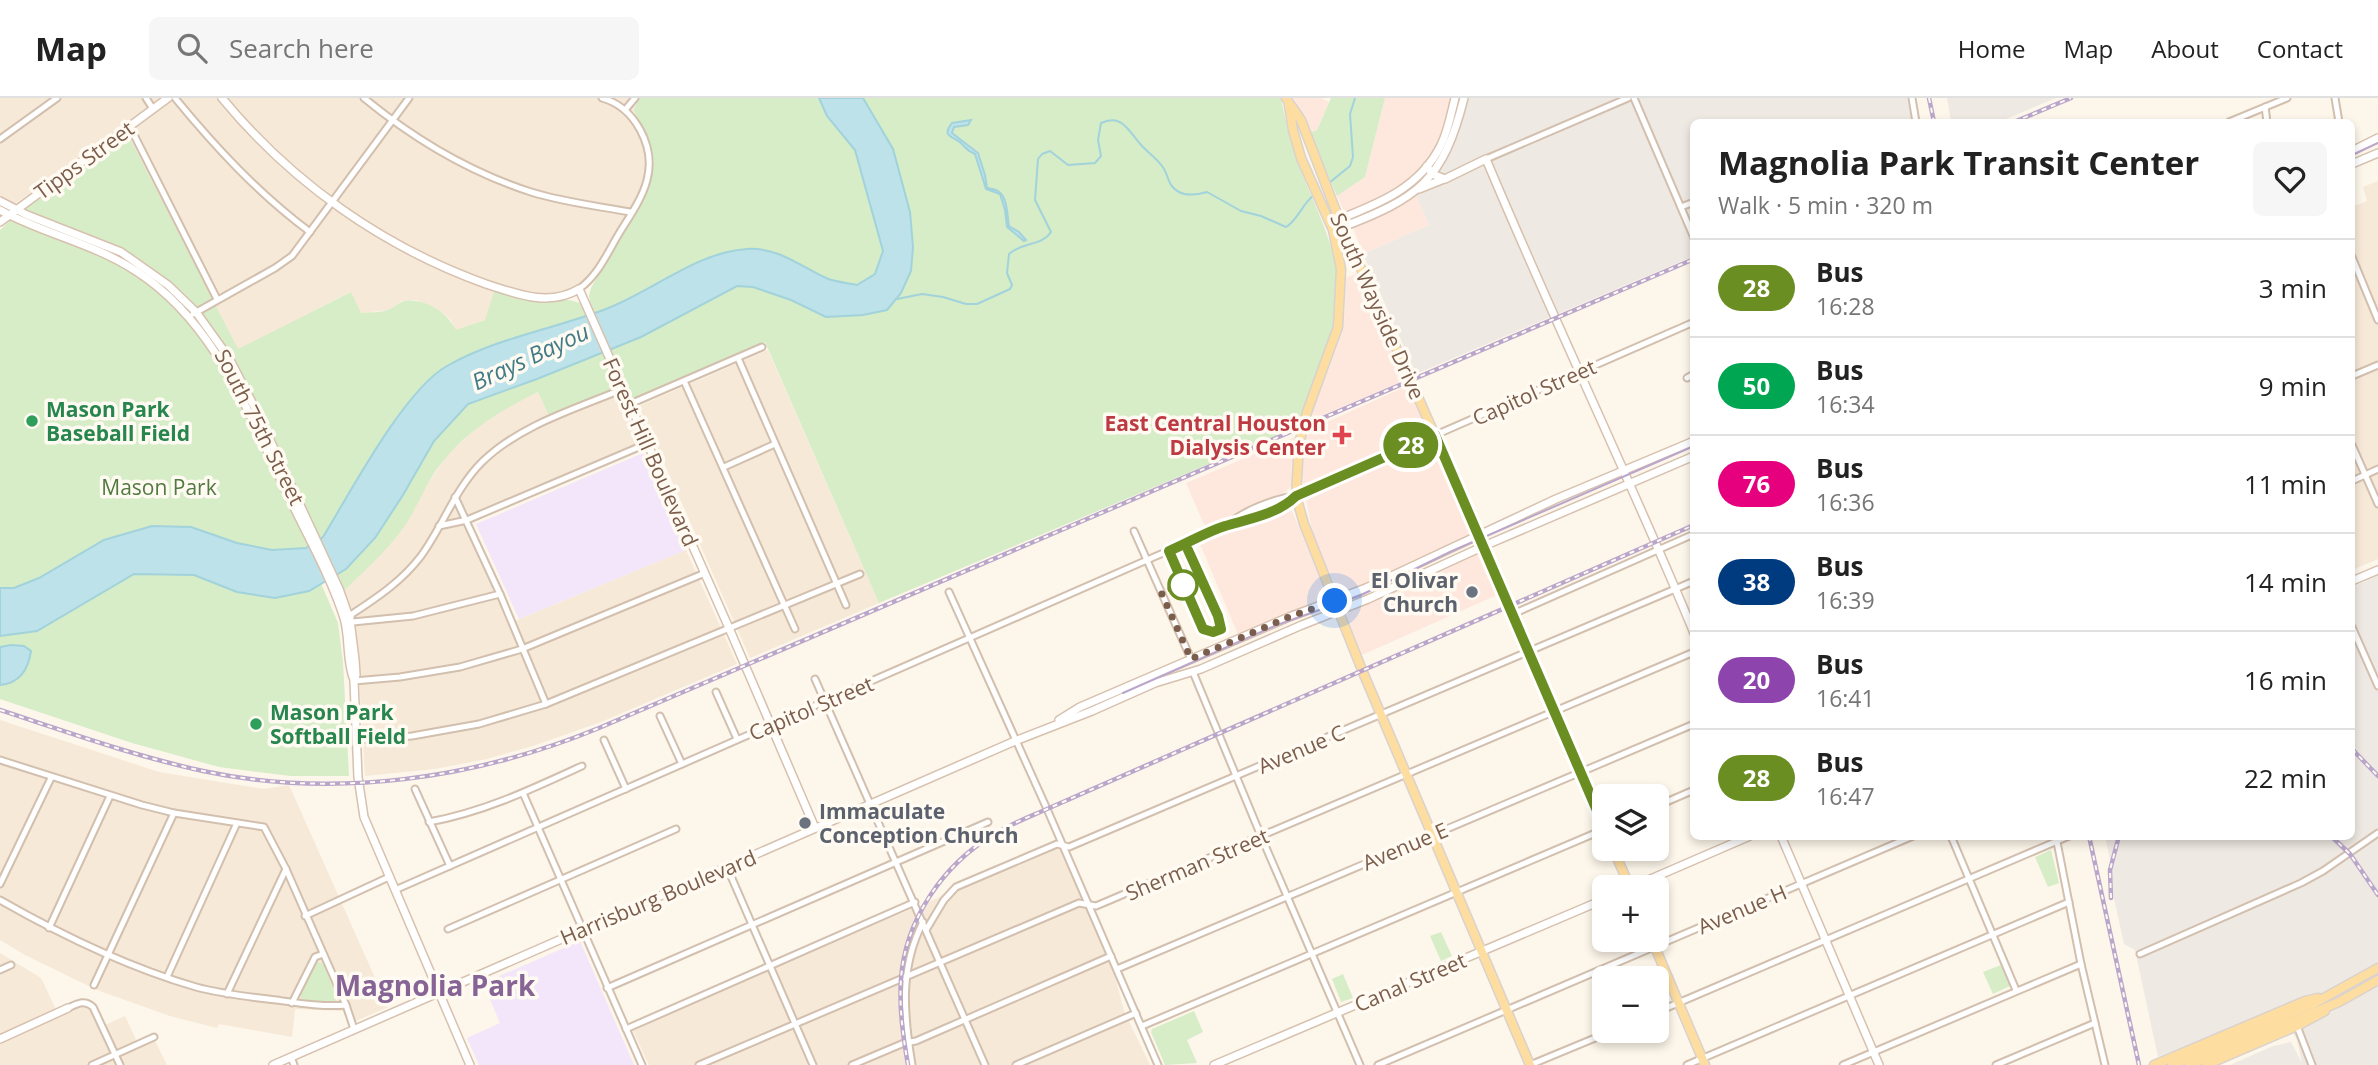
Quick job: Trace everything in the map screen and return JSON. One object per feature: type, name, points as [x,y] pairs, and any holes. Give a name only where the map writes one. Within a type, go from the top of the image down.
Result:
[{"type":"main road","name":"Tipps Street","points":[[0,222],[168,98]]},
{"type":"main road","points":[[222,98],[273,154],[332,202],[386,239],[430,261],[510,292],[539,298],[563,297],[579,289]]},
{"type":"main road","points":[[1341,223],[1403,190],[1427,166],[1441,145],[1455,98]]},
{"type":"main road","points":[[1416,191],[1437,167],[1453,139],[1464,98]]},
{"type":"main road","name":"South Wayside Drive","points":[[1287,102],[1301,120],[1341,223],[1484,546],[1592,799]]},
{"type":"main road","name":"South Wayside Drive","points":[[1287,102],[1298,148],[1331,227],[1341,269],[1338,327],[1307,412],[1299,444],[1296,496]]},
{"type":"main road","points":[[2355,150],[2378,138]]},
{"type":"main road","points":[[2355,163],[2378,153]]},
{"type":"main road","points":[[1331,227],[1389,208],[1416,191],[1486,159],[1690,624]]},
{"type":"main road","points":[[1427,166],[1452,171],[1466,168]]},
{"type":"main road","points":[[1427,166],[1432,174],[1445,179]]},
{"type":"main road","name":"South 75th Street","points":[[0,201],[119,256],[168,285],[196,312],[229,358],[350,620],[356,675],[354,681],[359,787],[364,817],[470,1065]]},
{"type":"main road","name":"South 75th Street","points":[[0,210],[119,256],[163,290],[189,317],[222,362],[309,530]]},
{"type":"main road","name":"Forest Hill Boulevard","points":[[579,289],[815,828]]},
{"type":"main road","name":"Harrisburg Boulevard","points":[[1044,729],[1080,707],[1289,617],[1335,601],[1556,499],[1690,443]]},
{"type":"main road","name":"Harrisburg Boulevard","points":[[273,1065],[293,1061],[354,1029],[1016,741],[1155,683],[1193,672],[1690,458]]},
{"type":"main road","points":[[1296,496],[1338,611],[1530,1065]]},
{"type":"main road","points":[[2355,580],[2378,570]]},
{"type":"main road","name":"South 75th Street","points":[[336,589],[345,620],[354,681]]},
{"type":"main road","points":[[1659,875],[1741,840]]},
{"type":"main road","points":[[1783,840],[1879,1065]]},
{"type":"main road","name":"Canal Street","points":[[1214,1065],[1592,904]]},
{"type":"main road","points":[[1658,952],[1704,1062]]},
{"type":"main road","points":[[2172,1065],[2234,1042],[2337,998],[2378,980],[2374,971],[2337,998],[2314,1018],[2206,1065]]},
{"type":"main road","points":[[2154,1065],[2305,1001],[2337,998]]},
{"type":"main road","points":[[0,1039],[68,1008]]},
{"type":"main road","points":[[2189,1065],[2234,1042]]},
{"type":"street","points":[[0,139],[57,98]]},
{"type":"street","points":[[146,98],[153,109]]},
{"type":"street","points":[[176,98],[230,164],[310,232]]},
{"type":"street","points":[[364,98],[432,147],[489,176],[532,192],[630,212]]},
{"type":"street","points":[[189,317],[287,260],[410,98]]},
{"type":"street","points":[[579,289],[595,275],[648,178],[649,156],[643,136],[625,110],[601,98]]},
{"type":"street","points":[[625,110],[635,98]]},
{"type":"street","points":[[1486,159],[1628,98]]},
{"type":"street","points":[[1634,98],[1690,228]]},
{"type":"street","points":[[1912,98],[1916,119]]},
{"type":"street","points":[[2236,119],[2287,98]]},
{"type":"street","points":[[2335,98],[2338,119]]},
{"type":"street","points":[[2265,107],[2267,119]]},
{"type":"street","points":[[130,127],[217,299]]},
{"type":"street","points":[[1681,207],[1690,204]]},
{"type":"street","points":[[2355,264],[2378,320]]},
{"type":"street","name":"Capitol Street","points":[[396,890],[1147,560],[1226,526],[1288,504],[1296,496],[1690,324]]},
{"type":"street","points":[[630,404],[762,347]]},
{"type":"street","points":[[738,358],[846,605]]},
{"type":"street","points":[[2355,375],[2378,365]]},
{"type":"street","points":[[684,381],[795,629]]},
{"type":"street","points":[[500,594],[413,617],[353,622],[350,620],[352,614],[387,591],[407,572],[422,554],[455,497],[481,463],[521,433],[623,389]]},
{"type":"street","points":[[439,526],[467,520],[646,444]]},
{"type":"street","points":[[723,467],[775,444]]},
{"type":"street","points":[[2355,452],[2378,504]]},
{"type":"street","points":[[2355,480],[2378,469]]},
{"type":"street","points":[[455,497],[500,594],[546,704]]},
{"type":"street","points":[[1134,531],[1191,659]]},
{"type":"street","points":[[1513,614],[1690,536]]},
{"type":"street","points":[[354,681],[460,667],[522,649],[705,573]]},
{"type":"street","points":[[356,740],[412,736],[479,724],[546,704],[860,574]]},
{"type":"street","name":"Avenue C","points":[[926,930],[944,900],[956,887],[1057,844],[1069,847],[1690,583]]},
{"type":"street","points":[[949,592],[1158,1065]]},
{"type":"street","points":[[2355,634],[2378,687]]},
{"type":"street","name":"Sherman Street","points":[[699,1065],[1079,903],[1096,906],[1690,654]]},
{"type":"street","points":[[1193,672],[1360,1065]]},
{"type":"street","points":[[815,679],[985,1065]]},
{"type":"street","points":[[716,691],[737,739]]},
{"type":"street","points":[[660,716],[682,764]]},
{"type":"street","name":"Avenue E","points":[[1117,969],[1690,726]]},
{"type":"street","points":[[604,740],[626,789]]},
{"type":"street","points":[[0,760],[110,796],[174,813],[264,827],[286,869],[354,1029]]},
{"type":"street","points":[[429,822],[460,816],[523,793],[582,766]]},
{"type":"street","points":[[0,884],[51,778]]},
{"type":"street","points":[[415,789],[450,866]]},
{"type":"street","points":[[1669,801],[1690,792]]},
{"type":"street","points":[[523,793],[642,1065]]},
{"type":"street","points":[[49,928],[110,796]]},
{"type":"street","points":[[94,985],[174,813]]},
{"type":"street","points":[[607,988],[988,822]]},
{"type":"street","points":[[167,977],[237,823]]},
{"type":"street","points":[[448,929],[676,829]]},
{"type":"street","points":[[2140,954],[2323,872],[2378,833]]},
{"type":"street","points":[[1142,1026],[1592,835]]},
{"type":"street","name":"Avenue H","points":[[1669,937],[1904,840]]},
{"type":"street","points":[[1953,840],[2016,990]]},
{"type":"street","points":[[1669,1007],[2061,840]]},
{"type":"street","points":[[2057,842],[2081,964],[2105,1065]]},
{"type":"street","points":[[727,867],[813,1065]]},
{"type":"street","points":[[227,994],[286,869]]},
{"type":"street","points":[[305,916],[390,877]]},
{"type":"street","points":[[0,900],[49,928],[107,955],[167,977],[227,994],[292,1003],[345,1006]]},
{"type":"street","points":[[626,1029],[915,902]]},
{"type":"street","points":[[1687,1065],[1704,1062],[1848,996],[2069,902]]},
{"type":"street","points":[[912,1065],[904,1018],[905,976],[914,939],[923,922]]},
{"type":"street","name":"Avenue H","points":[[1378,1065],[1634,952]]},
{"type":"street","points":[[292,1003],[315,957],[323,954]]},
{"type":"street","points":[[852,1065],[966,1020],[1111,956]]},
{"type":"street","points":[[1843,1065],[2081,964]]},
{"type":"street","points":[[0,970],[11,965]]},
{"type":"street","points":[[68,1008],[81,1002],[93,1007],[120,1065]]},
{"type":"street","points":[[1016,1065],[1136,1013]]},
{"type":"street","points":[[1996,1065],[2095,1023]]},
{"type":"street","points":[[2297,1026],[2312,1065]]},
{"type":"street","points":[[92,1065],[154,1037]]},
{"type":"street","points":[[1530,1065],[1592,1039]]},
{"type":"shaded area","points":[[0,98],[52,98],[0,135]]},
{"type":"shaded area","points":[[62,98],[638,98],[635,104],[636,117],[648,143],[650,176],[638,204],[598,277],[568,298],[547,302],[535,300],[456,331],[451,320],[440,311],[416,300],[401,301],[389,310],[361,313],[350,292],[238,350],[124,128],[13,205],[0,197],[0,143]]},
{"type":"shaded area","points":[[1294,98],[1321,98],[1329,102],[1317,130],[1309,133]]},
{"type":"shaded area","points":[[1385,98],[1453,98],[1437,146],[1423,168],[1406,184],[1348,212],[1343,209],[1337,196],[1365,177]]},
{"type":"shaded area","points":[[1468,98],[1907,98],[1911,119],[1690,119],[1690,258],[1416,374],[1363,254],[1429,225],[1416,195],[1436,174],[1453,148]]},
{"type":"shaded area","points":[[1947,98],[2056,98],[2006,119],[1950,119]]},
{"type":"shaded area","points":[[2378,181],[2378,559],[2355,569],[2355,206],[2367,201],[2363,187]]},
{"type":"shaded area","points":[[1416,195],[1429,225],[1363,254],[1353,227]]},
{"type":"shaded area","points":[[1358,273],[1405,380],[1309,421],[1344,323],[1346,278]]},
{"type":"shaded area","points":[[768,350],[879,603],[750,658],[639,406]]},
{"type":"shaded area","points":[[1409,385],[1427,426],[1424,432],[1303,485],[1303,450],[1307,431]]},
{"type":"shaded area","points":[[538,392],[552,422],[619,395],[642,444],[464,517],[510,623],[686,550],[737,664],[601,722],[533,746],[487,759],[435,769],[365,776],[356,630],[344,591],[373,562],[449,453],[480,425]]},
{"type":"shaded area","points":[[1297,436],[1292,486],[1285,492],[1206,529],[1186,483]]},
{"type":"shaded area","points":[[1432,444],[1472,536],[1340,595],[1313,537],[1306,499]]},
{"type":"shaded area","points":[[643,453],[686,550],[519,619],[476,524]]},
{"type":"shaded area","points":[[1290,508],[1293,513],[1328,597],[1239,637],[1200,544]]},
{"type":"shaded area","points":[[1476,552],[1482,556],[1497,595],[1362,655],[1345,611]]},
{"type":"shaded area","points":[[2378,576],[2378,1065],[2230,1065],[2273,1046],[2291,1042],[2302,1063],[2293,1033],[2301,1030],[2293,1003],[2158,1057],[2135,950],[2124,944],[2113,894],[2112,869],[2106,840],[2355,840],[2355,586]]},
{"type":"shaded area","points":[[0,720],[159,772],[264,789],[289,785],[388,1007],[349,1024],[343,1011],[295,1009],[292,1037],[219,1024],[217,1028],[170,1016],[97,990],[0,940]]},
{"type":"shaded area","points":[[1059,847],[1113,969],[1124,1011],[1150,1065],[649,1065],[633,1031],[769,969]]},
{"type":"shaded area","points":[[580,941],[634,1065],[479,1065],[467,1038],[500,1023],[483,983]]},
{"type":"shaded area","points":[[0,953],[41,978],[59,1016],[84,1004],[92,1009],[101,1027],[125,1016],[137,1042],[152,1035],[167,1065],[0,1065]]},
{"type":"green space","points":[[638,98],[1281,98],[1298,162],[1331,246],[1338,293],[1329,344],[1297,427],[879,603],[765,342],[638,399],[630,397],[589,296],[650,176],[648,143],[634,110]]},
{"type":"green space","points":[[1331,98],[1385,98],[1365,177],[1337,196],[1309,133],[1317,130]]},
{"type":"green space","name":"Mason Park","points":[[127,133],[238,349],[351,292],[361,313],[380,312],[405,301],[420,302],[442,313],[456,330],[485,320],[495,289],[535,300],[570,300],[580,303],[618,383],[616,389],[550,418],[538,392],[477,428],[451,451],[440,465],[408,522],[397,536],[344,591],[323,538],[306,548],[338,623],[343,662],[349,776],[291,776],[219,767],[132,743],[0,699],[0,230],[18,213]]},
{"type":"green space","points":[[2051,850],[2059,883],[2048,887],[2035,857]]},
{"type":"green space","points":[[1441,932],[1452,956],[1441,961],[1430,936]]},
{"type":"green space","points":[[318,962],[323,964],[337,997],[335,1002],[301,998]]},
{"type":"green space","points":[[2001,965],[2010,986],[1993,994],[1983,972]]},
{"type":"green space","points":[[1343,974],[1353,998],[1341,1002],[1332,979]]},
{"type":"green space","points":[[1194,1011],[1203,1032],[1187,1040],[1197,1063],[1165,1065],[1152,1029]]},
{"type":"water","name":"Brays Bayou","points":[[819,98],[863,98],[893,149],[910,212],[913,247],[911,271],[901,293],[887,310],[863,315],[826,317],[791,300],[753,287],[737,286],[641,337],[468,404],[434,441],[375,538],[346,569],[309,591],[275,598],[237,592],[194,575],[134,574],[37,631],[0,636],[0,588],[14,588],[39,578],[104,540],[152,526],[191,527],[237,543],[272,550],[306,548],[323,537],[379,444],[430,378],[447,366],[485,348],[606,309],[710,257],[729,252],[747,249],[769,251],[830,279],[857,285],[875,274],[883,251],[855,150],[827,116]]},
{"type":"water","points":[[971,120],[968,125],[954,127],[952,133],[978,153],[987,188],[997,190],[1001,194],[1009,226],[1019,232],[1026,240],[1024,241],[1007,227],[1000,194],[986,189],[975,154],[948,134],[952,123]]},
{"type":"water","points":[[24,646],[31,651],[30,658],[18,678],[0,685],[0,647]]},
{"type":"waterway","points":[[1329,183],[1350,166],[1353,157],[1350,114],[1355,98]]},
{"type":"waterway","points":[[897,299],[922,294],[977,304],[1010,289],[1012,285],[1007,273],[1009,254],[1020,247],[1042,240],[1051,232],[1035,200],[1038,159],[1050,151],[1068,165],[1095,163],[1101,156],[1098,140],[1101,123],[1109,121],[1125,126],[1160,163],[1172,186],[1180,193],[1207,192],[1241,211],[1286,227],[1314,195]]},
{"type":"tram line","points":[[2355,154],[2378,143]]},
{"type":"tram line","points":[[1123,693],[1277,625],[1359,596],[1452,551],[1690,448]]},
{"type":"railway","points":[[1929,98],[1933,119]]},
{"type":"railway","points":[[2021,119],[2071,98]]},
{"type":"railway","points":[[0,710],[152,758],[203,771],[253,779],[354,783],[404,779],[503,760],[552,746],[599,728],[1690,261]]},
{"type":"railway","points":[[908,1065],[902,1022],[901,979],[910,936],[919,915],[943,878],[975,847],[1020,821],[1690,527]]},
{"type":"railway","points":[[2355,752],[2378,776]]},
{"type":"railway","points":[[2090,840],[2139,1065]]},
{"type":"railway","points":[[2111,898],[2110,870],[2118,840]]},
{"type":"railway","points":[[2335,840],[2350,854],[2378,895]]},
{"type":"bus line","name":"28","points":[[1188,550],[1218,616],[1221,629],[1213,632],[1203,629],[1169,551],[1226,526],[1288,504],[1296,496],[1435,435],[1592,799]]},
{"type":"place","name":"Mason Park Baseball Field","points":[[32,421]]},
{"type":"place","name":"East Central Houston Dialysis Center","points":[[1342,435]]},
{"type":"place","name":"El Olivar Church","points":[[1472,592]]},
{"type":"place","name":"Mason Park Softball Field","points":[[256,724]]},
{"type":"place","name":"Immaculate Conception Church","points":[[805,823]]},
{"type":"district","name":"Magnolia Park","points":[[435,985]]},
{"type":"route","points":[[1183,585],[1161,592],[1191,659],[1289,617],[1335,601]]}]
